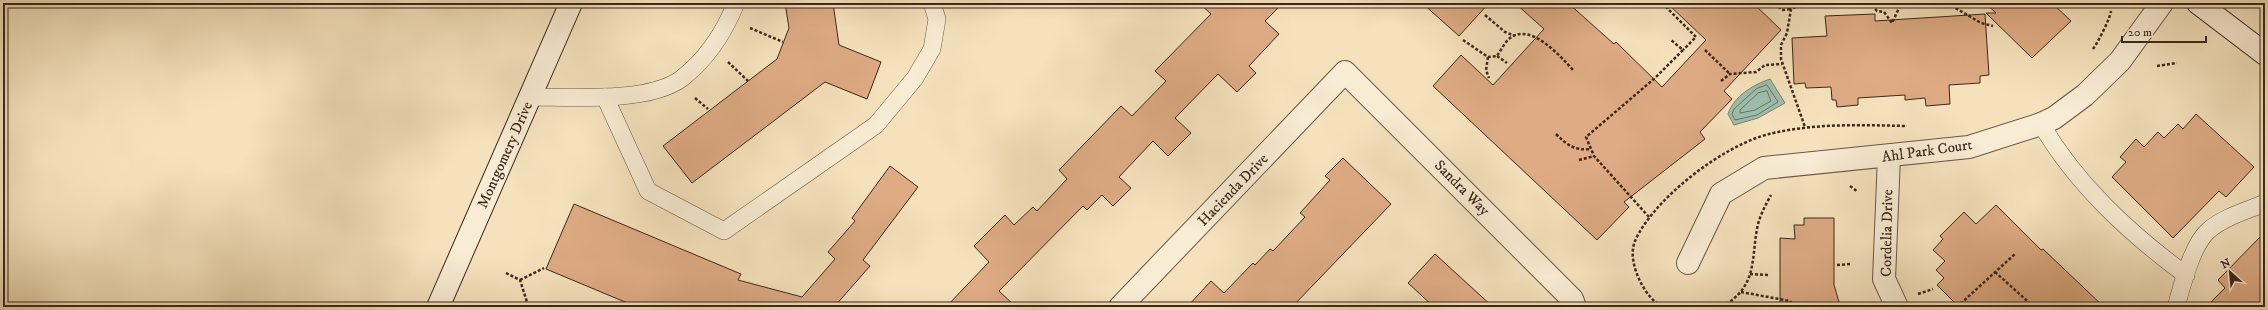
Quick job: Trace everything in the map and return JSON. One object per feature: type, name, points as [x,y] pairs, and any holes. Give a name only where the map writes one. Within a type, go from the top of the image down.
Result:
[{"type":"street","name":"Montgomery Drive","points":[[438,307],[571,3]]},
{"type":"street","name":"Ahl Park Court","points":[[1688,263],[1721,194],[1764,168],[1969,147],[2041,124],[2054,118],[2085,95],[2120,61],[2162,3]]},
{"type":"street","points":[[2198,3],[2265,54]]},
{"type":"street","name":"Hacienda Drive","points":[[1120,307],[1345,72]]},
{"type":"street","name":"Sandra Way","points":[[1345,72],[1572,299],[1574,307]]},
{"type":"street","name":"Cordelia Drive","points":[[1889,156],[1884,279],[1897,307]]},
{"type":"lane","points":[[530,97],[605,97],[628,95],[656,89],[680,79],[715,45],[729,21],[736,3]]},
{"type":"lane","points":[[605,97],[648,191],[724,231],[876,124],[916,78],[932,49],[937,19],[932,3]]},
{"type":"lane","points":[[2041,124],[2056,150],[2078,178],[2136,236],[2186,275]]},
{"type":"lane","points":[[2176,307],[2198,244],[2208,230],[2226,219],[2265,204]]},
{"type":"path","points":[[1662,307],[1647,293],[1635,268],[1633,255],[1635,242],[1649,217],[1594,156],[1586,137],[1655,78],[1696,37],[1667,8],[1672,3]]},
{"type":"path","points":[[1775,3],[1782,10],[1791,9],[1805,3]]},
{"type":"path","points":[[1842,3],[1846,5],[1872,4],[1877,11],[1884,12],[1892,23],[1900,6],[1916,3]]},
{"type":"path","points":[[1947,3],[1981,23],[1993,26]]},
{"type":"path","points":[[2258,3],[2265,8]]},
{"type":"path","points":[[1791,9],[1787,33],[1781,45],[1782,64],[1805,127],[1849,124],[1912,126]]},
{"type":"path","points":[[2088,55],[2098,42],[2102,29],[2110,20],[2111,11]]},
{"type":"path","points":[[1485,15],[1505,32],[1515,36],[1532,36],[1549,45],[1574,71]]},
{"type":"path","points":[[729,21],[784,42]]},
{"type":"path","points":[[1497,56],[1510,39],[1515,36]]},
{"type":"path","points":[[1463,40],[1488,57],[1497,56],[1507,63]]},
{"type":"path","points":[[1671,40],[1683,50]]},
{"type":"path","points":[[1705,50],[1730,74]]},
{"type":"path","points":[[1488,57],[1486,70],[1489,78]]},
{"type":"path","points":[[2158,66],[2177,63]]},
{"type":"path","points":[[1721,81],[1730,74],[1756,72],[1765,64],[1782,64]]},
{"type":"path","points":[[1556,134],[1567,145],[1579,150],[1591,149]]},
{"type":"path","points":[[1579,160],[1594,156]]},
{"type":"path","points":[[1844,184],[1853,187],[1858,192]]},
{"type":"path","points":[[1722,307],[1742,292],[1755,258],[1757,229],[1762,211],[1772,194],[1779,193]]},
{"type":"path","points":[[1957,307],[2016,253]]},
{"type":"path","points":[[1836,265],[1851,264]]},
{"type":"path","points":[[520,280],[544,268]]},
{"type":"path","points":[[1995,272],[2034,307]]},
{"type":"path","points":[[506,273],[520,280],[527,302]]},
{"type":"path","points":[[1750,274],[1770,275]]},
{"type":"path","points":[[1918,295],[1933,289]]},
{"type":"path","points":[[1742,292],[1790,301],[1794,307]]},
{"type":"water","points":[[1770,79],[1785,103],[1758,118],[1734,125],[1728,114],[1735,102],[1745,92],[1757,84]]},
{"type":"building","points":[[785,3],[833,3],[839,45],[881,62],[867,99],[825,82],[692,183],[663,146],[777,59],[789,28]]},
{"type":"building","points":[[1199,3],[1283,3],[1265,21],[1279,34],[1249,66],[1256,73],[1237,92],[1218,74],[1175,118],[1191,133],[1168,156],[1153,141],[1119,177],[1131,188],[1113,206],[1102,195],[1087,210],[1083,206],[999,291],[1016,307],[946,307],[989,262],[974,246],[1005,215],[1014,225],[1033,207],[1037,211],[1067,179],[1059,170],[1121,106],[1132,116],[1166,81],[1155,71],[1211,14]]},
{"type":"building","points":[[1422,3],[1489,3],[1459,36]]},
{"type":"building","points":[[1515,3],[1568,3],[1614,44],[1616,42],[1662,87],[1706,40],[1667,3],[1753,3],[1781,30],[1724,91],[1732,99],[1700,132],[1705,139],[1624,202],[1629,207],[1597,240],[1433,86],[1461,55],[1493,85],[1544,29]]},
{"type":"building","points":[[1985,3],[2052,3],[2071,21],[2032,58],[1986,13],[1996,13]]},
{"type":"building","points":[[1875,14],[1875,21],[1985,14],[1989,75],[1980,76],[1980,83],[1949,85],[1950,104],[1926,106],[1925,98],[1905,100],[1905,95],[1858,98],[1858,105],[1837,107],[1836,100],[1832,100],[1831,87],[1806,88],[1805,83],[1794,84],[1792,38],[1827,36],[1825,16]]},
{"type":"building","points":[[2196,114],[2254,167],[2226,197],[2219,191],[2173,238],[2112,177],[2126,162],[2120,157],[2136,139],[2144,147],[2158,132],[2164,138],[2178,124],[2183,129]]},
{"type":"building","points":[[1343,158],[1391,204],[1292,307],[1187,307],[1211,281],[1224,293],[1253,263],[1255,265],[1270,249],[1273,251],[1305,217],[1300,213],[1330,180],[1325,176]]},
{"type":"building","points":[[890,166],[918,187],[863,260],[870,266],[834,307],[637,307],[546,269],[574,204],[741,274],[738,280],[802,297],[835,259],[828,252],[855,221],[852,218]]},
{"type":"building","points":[[1996,205],[2041,250],[2043,249],[2104,307],[1959,307],[1937,285],[1944,278],[1936,270],[1945,261],[1933,250],[1943,239],[1940,236],[1964,212],[1976,224]]},
{"type":"building","points":[[1804,218],[1834,218],[1834,285],[1839,302],[1822,307],[1780,307],[1780,238],[1795,239],[1794,225],[1804,225]]},
{"type":"building","points":[[2265,232],[2265,307],[2206,307],[2225,288],[2218,280]]},
{"type":"building","points":[[1435,254],[1493,307],[1434,307],[1408,283]]}]
